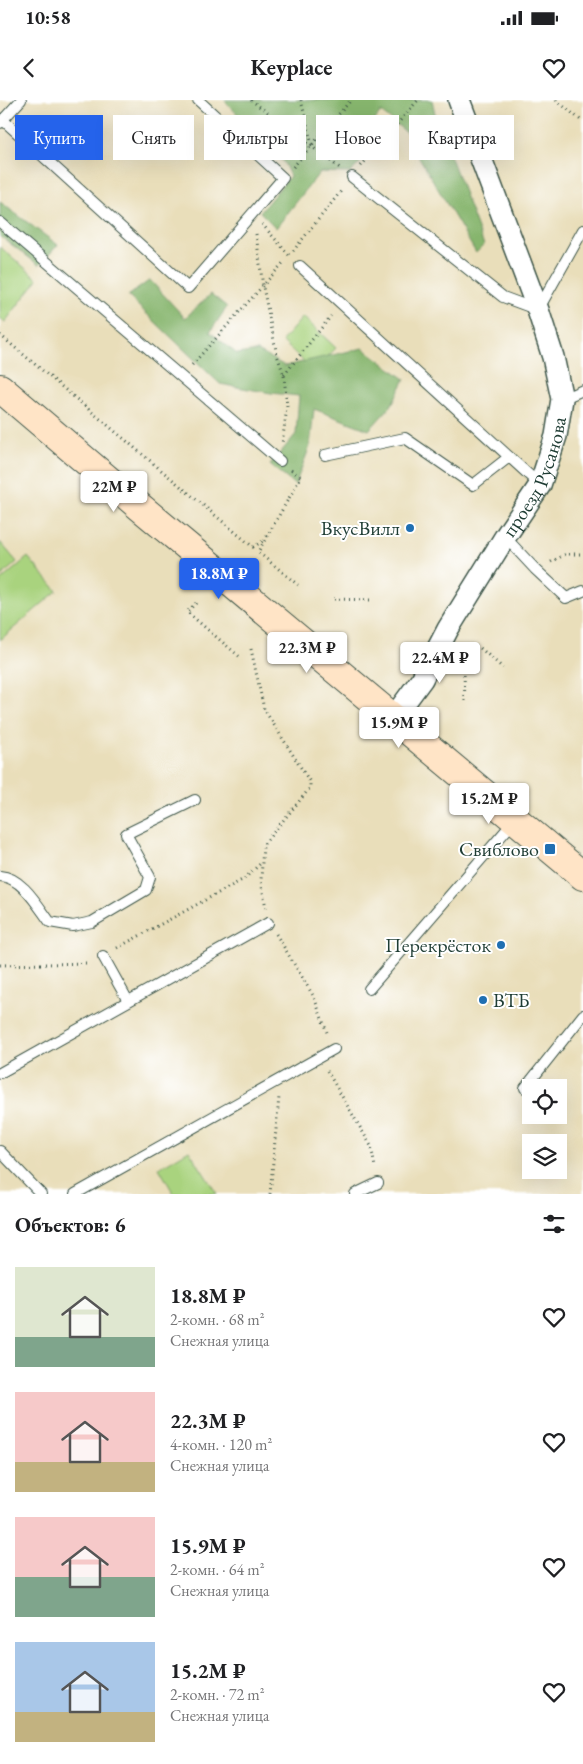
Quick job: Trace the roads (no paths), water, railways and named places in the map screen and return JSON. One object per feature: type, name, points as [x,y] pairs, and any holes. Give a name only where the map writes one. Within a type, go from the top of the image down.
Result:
[{"type":"main road","points":[[0,388],[583,876]]},
{"type":"street","name":"проезд Русанова","points":[[394,717],[422,679],[448,629],[540,485],[556,436],[562,400],[553,357],[538,310],[459,100]]},
{"type":"lane","points":[[21,100],[2,122],[188,288],[283,178],[198,100]]},
{"type":"lane","points":[[352,177],[503,297],[538,310],[583,230]]},
{"type":"lane","points":[[0,222],[280,461]]},
{"type":"lane","points":[[300,266],[540,485]]},
{"type":"lane","points":[[562,400],[583,390]]},
{"type":"lane","points":[[326,455],[405,438],[472,485],[509,457]]},
{"type":"lane","points":[[505,537],[566,598],[583,591]]},
{"type":"lane","points":[[0,876],[6,876],[22,886],[50,922],[73,926],[92,922],[146,890],[150,877],[126,834],[195,800]]},
{"type":"lane","points":[[369,989],[516,820]]},
{"type":"lane","points":[[0,1073],[268,922]]},
{"type":"lane","points":[[103,956],[128,1001]]},
{"type":"lane","points":[[532,1079],[583,1015]]},
{"type":"lane","points":[[75,1194],[334,1049]]},
{"type":"lane","points":[[0,1151],[41,1194]]},
{"type":"lane","points":[[355,1194],[378,1183]]},
{"type":"place","name":"ВкусВилл","points":[[410,528]]},
{"type":"place","name":"Свиблово","points":[[550,849]]},
{"type":"place","name":"Перекрёсток","points":[[501,945]]},
{"type":"place","name":"ВТБ","points":[[483,1000]]}]
